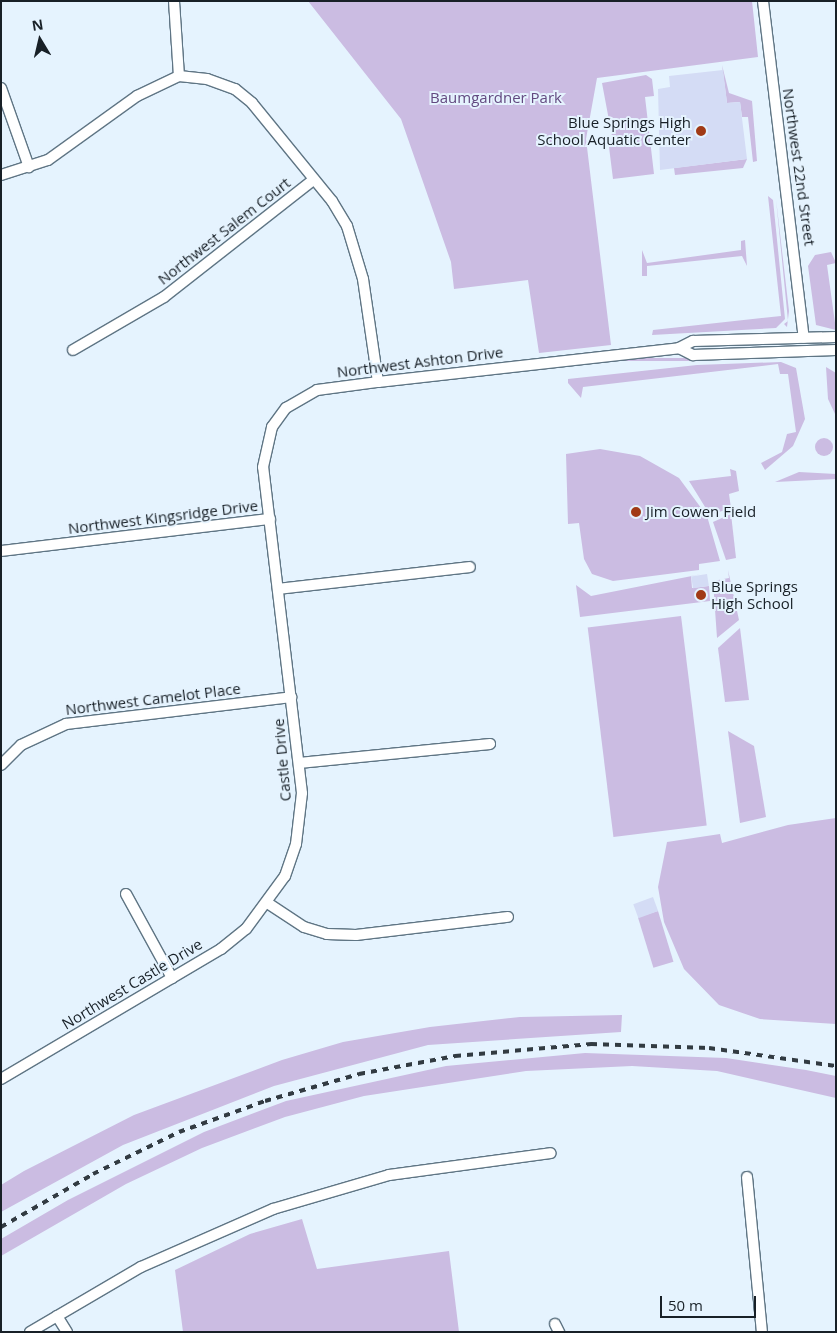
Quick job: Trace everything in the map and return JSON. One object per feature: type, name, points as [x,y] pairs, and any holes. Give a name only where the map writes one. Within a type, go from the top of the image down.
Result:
[{"type":"street","points":[[174,1],[179,76]]},
{"type":"street","name":"Northwest 22nd Street","points":[[763,1],[804,338]]},
{"type":"street","points":[[1,176],[29,167],[92,132],[137,96],[179,76],[207,79],[235,89],[252,103],[332,201],[357,250],[378,382]]},
{"type":"street","points":[[1,88],[29,167]]},
{"type":"street","name":"Northwest Salem Court","points":[[73,350],[172,291],[313,180]]},
{"type":"street","name":"Northwest Ashton Drive","points":[[270,519],[263,467],[266,446],[286,408],[317,390],[679,348],[693,341],[836,337]]},
{"type":"street","name":"Northwest Ashton Drive","points":[[679,348],[693,355],[836,350]]},
{"type":"street","name":"Northwest Kingsridge Drive","points":[[1,551],[270,519],[291,697]]},
{"type":"street","points":[[278,589],[470,568]]},
{"type":"street","name":"Castle Drive","points":[[269,904],[296,844],[302,793],[291,697]]},
{"type":"street","name":"Northwest Camelot Place","points":[[1,765],[21,744],[66,724],[291,697]]},
{"type":"street","points":[[299,763],[490,744]]},
{"type":"street","points":[[126,894],[172,978]]},
{"type":"street","points":[[269,904],[304,927],[327,934],[356,935],[508,918]]},
{"type":"street","name":"Northwest Castle Drive","points":[[1,1079],[221,950],[269,904]]},
{"type":"street","points":[[30,1332],[164,1256],[284,1205],[389,1175],[551,1153]]},
{"type":"street","points":[[747,1177],[762,1332]]},
{"type":"street","points":[[57,1316],[67,1332]]},
{"type":"green space","name":"Baumgardner Park","points":[[308,1],[752,1],[758,57],[597,78],[586,139],[611,345],[539,353],[528,280],[454,289],[451,262],[401,119]]},
{"type":"green space","points":[[722,65],[729,93],[752,101],[757,161],[753,162],[748,117],[742,117],[740,102],[727,103]]},
{"type":"green space","points":[[646,75],[652,79],[654,96],[645,97],[654,174],[613,179],[609,147],[614,147],[602,83]]},
{"type":"green space","points":[[747,159],[743,168],[675,175],[674,168]]},
{"type":"green space","points":[[768,196],[773,200],[785,319],[776,328],[652,335],[653,330],[781,316]]},
{"type":"green space","points":[[776,199],[789,311],[788,320]]},
{"type":"green space","points":[[745,240],[747,266],[742,256],[647,266],[647,276],[642,276],[642,250],[647,263],[741,250],[741,241]]},
{"type":"green space","points":[[831,252],[836,263],[827,265],[836,330],[816,325],[808,266],[815,255]]},
{"type":"green space","points":[[577,358],[700,358],[700,361],[577,361]]},
{"type":"green space","points":[[781,362],[796,368],[805,419],[793,446],[765,470],[761,463],[782,452],[787,434],[796,432],[788,374],[780,374],[778,364],[583,387],[581,398],[568,383],[568,379],[697,365]]},
{"type":"green space","points":[[826,367],[836,373],[836,416],[828,399]]},
{"type":"green space","points":[[824,438],[830,441],[833,447],[830,453],[824,456],[818,453],[815,447],[818,441]]},
{"type":"green space","name":"Jim Cowen Field","points":[[600,449],[640,456],[679,478],[707,516],[720,561],[699,564],[699,570],[613,581],[592,574],[584,559],[579,523],[568,524],[566,454]]},
{"type":"green space","points":[[730,469],[736,471],[739,491],[729,494],[731,508],[710,515],[689,481],[731,476]]},
{"type":"green space","points":[[799,472],[836,474],[836,479],[775,482]]},
{"type":"green space","points":[[731,514],[736,558],[726,560],[713,522]]},
{"type":"green space","points":[[728,570],[739,620],[717,638],[713,581],[729,578]]},
{"type":"green space","points":[[691,576],[692,588],[709,586],[710,601],[580,617],[576,585],[591,596]]},
{"type":"green space","points":[[681,616],[707,825],[613,837],[588,627]]},
{"type":"green space","points":[[740,628],[749,700],[725,702],[718,648]]},
{"type":"green space","points":[[728,731],[754,746],[766,817],[740,823]]},
{"type":"green space","points":[[836,818],[836,1024],[760,1019],[719,1005],[684,969],[664,922],[658,887],[667,842],[720,834],[722,843],[788,825]]},
{"type":"green space","points":[[658,911],[673,962],[653,968],[638,917]]},
{"type":"green space","points":[[622,1015],[621,1032],[428,1045],[274,1086],[123,1145],[1,1212],[1,1185],[24,1171],[134,1115],[282,1060],[343,1042],[430,1027],[520,1017]]},
{"type":"green space","points":[[585,1053],[726,1058],[806,1070],[836,1076],[836,1098],[717,1071],[632,1066],[526,1071],[364,1096],[285,1117],[202,1148],[126,1184],[1,1256],[1,1239],[68,1200],[204,1132],[286,1101],[446,1066]]},
{"type":"green space","points":[[302,1219],[317,1269],[449,1251],[459,1332],[183,1332],[175,1270],[250,1234]]},
{"type":"building","name":"Blue Springs High School Aquatic Center","points":[[723,70],[727,103],[740,102],[747,159],[660,170],[658,89],[670,87],[669,76]]},
{"type":"building","points":[[707,574],[709,586],[693,588],[691,577]]},
{"type":"building","points":[[653,897],[658,911],[638,918],[633,904]]},
{"type":"railway","points":[[1,1227],[93,1174],[179,1132],[265,1101],[359,1074],[455,1056],[591,1044],[709,1048],[836,1066]]},
{"type":"place","name":"Blue Springs High School Aquatic Center","points":[[701,131]]},
{"type":"place","name":"Jim Cowen Field","points":[[636,512]]},
{"type":"place","name":"Blue Springs High School","points":[[701,595]]}]
